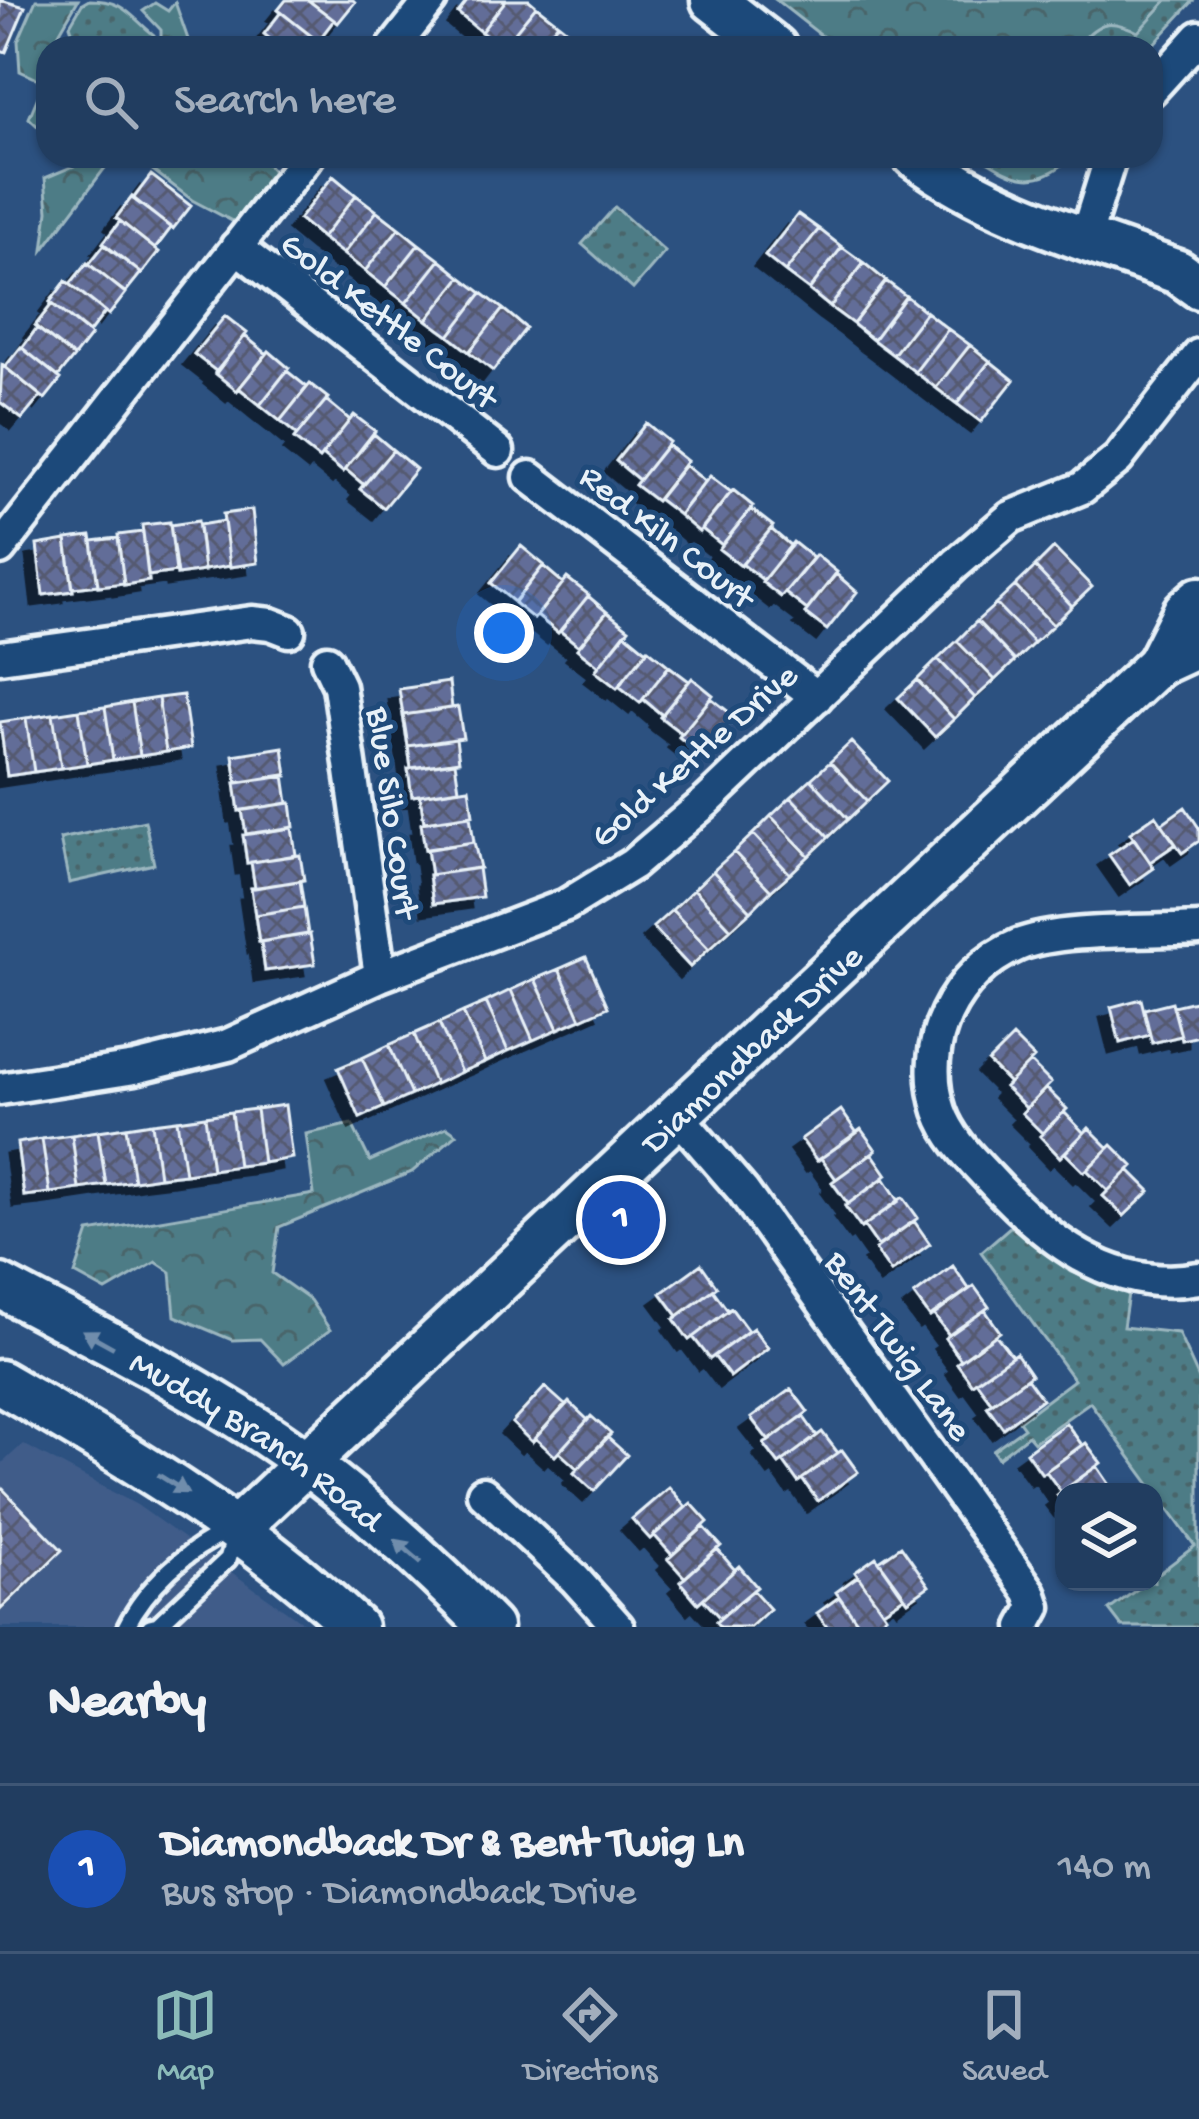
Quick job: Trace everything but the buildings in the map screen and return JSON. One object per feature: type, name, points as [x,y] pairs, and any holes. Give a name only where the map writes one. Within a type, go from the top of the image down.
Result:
[{"type":"street","points":[[402,36],[431,0]]},
{"type":"street","points":[[713,0],[760,36]]},
{"type":"street","points":[[1163,77],[1199,37]]},
{"type":"street","points":[[0,549],[299,168]]},
{"type":"street","points":[[931,168],[986,199],[1178,272],[1199,286]]},
{"type":"street","points":[[1085,239],[1107,168]]},
{"type":"street","name":"Gold Kettle Court","points":[[236,247],[498,451]]},
{"type":"street","name":"Gold Kettle Drive","points":[[0,1090],[135,1068],[228,1045],[380,976],[566,904],[633,864],[707,801],[1011,517],[1082,488],[1118,459],[1199,355]]},
{"type":"street","name":"Red Kiln Court","points":[[530,477],[817,697]]},
{"type":"street","name":"Diamondback Drive","points":[[1158,664],[1185,611],[1199,599]]},
{"type":"street","points":[[0,657],[252,622],[289,631]]},
{"type":"street","name":"Diamondback Drive","points":[[238,1528],[1158,664],[1199,645]]},
{"type":"street","name":"Blue Silo Court","points":[[327,661],[339,686],[380,976]]},
{"type":"street","points":[[1199,928],[1051,938],[1020,944],[987,962],[948,1009],[939,1029],[934,1075],[940,1110],[956,1143],[1062,1245],[1115,1273],[1166,1281],[1199,1278]]},
{"type":"street","name":"Bent Twig Lane","points":[[678,1116],[743,1191],[1030,1592],[1034,1613],[1024,1627]]},
{"type":"street","name":"Muddy Branch Road","points":[[0,1286],[220,1406],[306,1463],[490,1627]]},
{"type":"street","points":[[0,1382],[238,1528],[355,1627]]},
{"type":"street","points":[[483,1493],[575,1579],[618,1627]]},
{"type":"lane","points":[[126,1627],[138,1603],[203,1542],[238,1528]]},
{"type":"lane","points":[[150,1627],[228,1559],[238,1528]]},
{"type":"shaded area","points":[[23,1444],[137,1505],[309,1627],[0,1627],[0,1465]]},
{"type":"green space","points":[[36,0],[78,0],[61,36],[36,36],[36,78],[20,71],[18,41]]},
{"type":"green space","points":[[89,0],[111,3],[154,36],[74,36],[70,25]]},
{"type":"green space","points":[[776,0],[1167,0],[1138,32],[1110,23],[1087,36],[822,36]]},
{"type":"green space","points":[[1167,0],[1194,0],[1161,36],[1087,36],[1110,23],[1138,31]]},
{"type":"green space","points":[[175,2],[187,36],[161,36],[143,11],[155,3],[168,11]]},
{"type":"green space","points":[[69,168],[105,168],[43,250],[48,211],[45,178]]},
{"type":"green space","points":[[150,168],[273,171],[234,222],[192,200]]},
{"type":"green space","points":[[1000,168],[1058,168],[1026,178]]},
{"type":"green space","points":[[615,207],[665,252],[633,289],[582,244]]},
{"type":"green space","points":[[145,821],[154,864],[69,883],[60,839]]},
{"type":"green space","points":[[352,1124],[370,1161],[447,1127],[457,1134],[412,1172],[279,1227],[272,1273],[310,1300],[330,1330],[284,1364],[260,1339],[232,1340],[175,1316],[171,1272],[156,1262],[106,1291],[75,1274],[89,1232],[314,1194],[306,1134]]},
{"type":"green space","points":[[1011,1226],[1069,1271],[1128,1294],[1123,1327],[1178,1333],[1199,1379],[1199,1627],[1122,1627],[1109,1610],[1135,1591],[1163,1591],[1163,1570],[1195,1546],[1163,1502],[1163,1483],[1149,1483],[1090,1402],[1034,1442],[1028,1435],[998,1458],[993,1450],[1024,1428],[1019,1421],[1074,1380],[981,1252]]},
{"type":"place","name":"Diamondback Dr & Bent Twig Ln","points":[[621,1220]]}]
